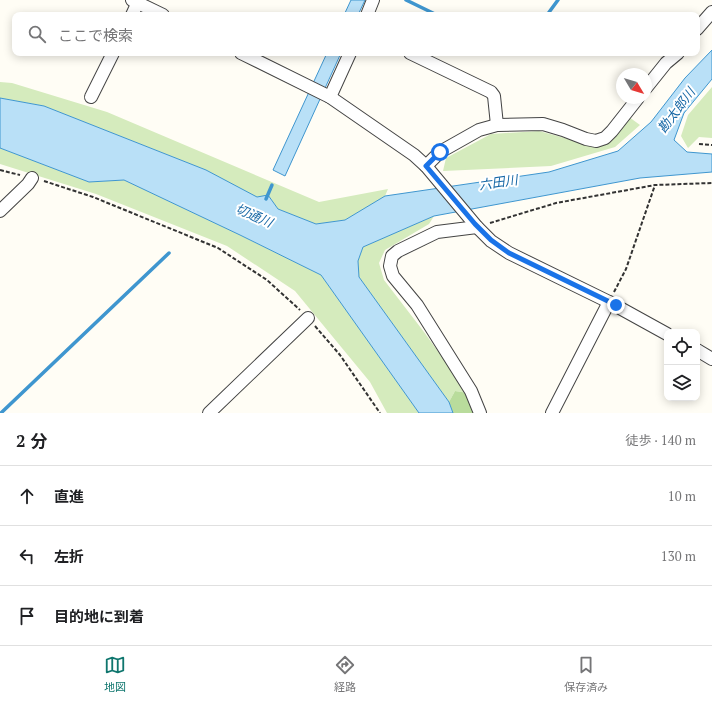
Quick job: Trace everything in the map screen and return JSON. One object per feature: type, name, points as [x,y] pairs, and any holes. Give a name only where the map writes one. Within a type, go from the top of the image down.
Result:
[{"type":"street","points":[[368,12],[373,0]]},
{"type":"street","points":[[133,12],[137,1],[157,12]]},
{"type":"street","points":[[700,26],[712,12]]},
{"type":"street","points":[[91,97],[112,56]]},
{"type":"street","points":[[247,56],[328,96],[414,156],[429,170],[476,225],[491,240],[509,253],[610,302],[664,332]]},
{"type":"street","points":[[328,96],[348,56]]},
{"type":"street","points":[[416,56],[491,92],[494,96],[497,124]]},
{"type":"street","points":[[652,80],[666,63],[674,56]]},
{"type":"street","points":[[429,170],[440,152],[479,130],[497,124],[543,124],[596,141],[605,138],[633,104]]},
{"type":"street","points":[[0,211],[28,184],[32,178]]},
{"type":"street","points":[[476,225],[437,232],[398,251],[392,256],[390,266],[393,276],[417,305],[471,391],[480,413]]},
{"type":"street","points":[[552,413],[610,302]]},
{"type":"street","points":[[209,413],[308,318]]},
{"type":"street","points":[[700,352],[712,359]]},
{"type":"path","points":[[699,144],[712,146]]},
{"type":"path","points":[[0,170],[32,178],[93,197],[218,248],[267,280],[308,318],[340,355],[380,413]]},
{"type":"path","points":[[476,225],[556,204],[655,185],[712,183]]},
{"type":"path","points":[[610,302],[626,269],[655,185]]},
{"type":"green space","points":[[0,82],[12,83],[107,112],[319,202],[388,189],[385,196],[345,220],[316,224],[278,209],[268,195],[257,198],[206,170],[44,106],[0,98]]},
{"type":"green space","points":[[712,87],[712,138],[699,137],[688,148],[681,136],[688,115]]},
{"type":"green space","points":[[629,117],[640,125],[615,147],[551,166],[443,171],[446,158],[491,134],[539,131],[598,147]]},
{"type":"green space","points":[[0,148],[89,182],[124,180],[321,275],[419,413],[387,413],[370,382],[295,291],[227,246],[96,194],[0,164]]},
{"type":"green space","points":[[434,216],[429,224],[385,250],[379,263],[384,280],[468,393],[455,391],[449,402],[359,277],[358,261],[363,247]]},
{"type":"green space","points":[[455,391],[468,393],[476,413],[453,413],[449,402]]},
{"type":"water","points":[[351,0],[365,0],[359,12],[345,12]]},
{"type":"water","points":[[712,50],[712,79],[684,113],[674,140],[687,152],[712,154],[712,172],[640,178],[434,216],[363,247],[358,261],[359,277],[449,402],[453,413],[419,413],[321,275],[124,180],[89,182],[0,148],[0,98],[44,106],[206,170],[257,197],[268,195],[278,209],[316,224],[345,220],[385,196],[549,172],[618,151],[651,122],[685,78]]},
{"type":"water","points":[[326,56],[340,56],[285,176],[273,170]]},
{"type":"waterway","points":[[406,0],[431,12]]},
{"type":"waterway","points":[[549,12],[558,0]]},
{"type":"waterway","points":[[266,199],[272,185]]},
{"type":"waterway","points":[[1,413],[169,253]]},
{"type":"route","points":[[440,152],[426,166],[475,224],[491,240],[509,253],[616,305]]},
{"type":"water label","name":"勘太郎川","points":[[676,110]]},
{"type":"water label","name":"六田川","points":[[498,182]]},
{"type":"water label","name":"切通川","points":[[254,215]]}]
